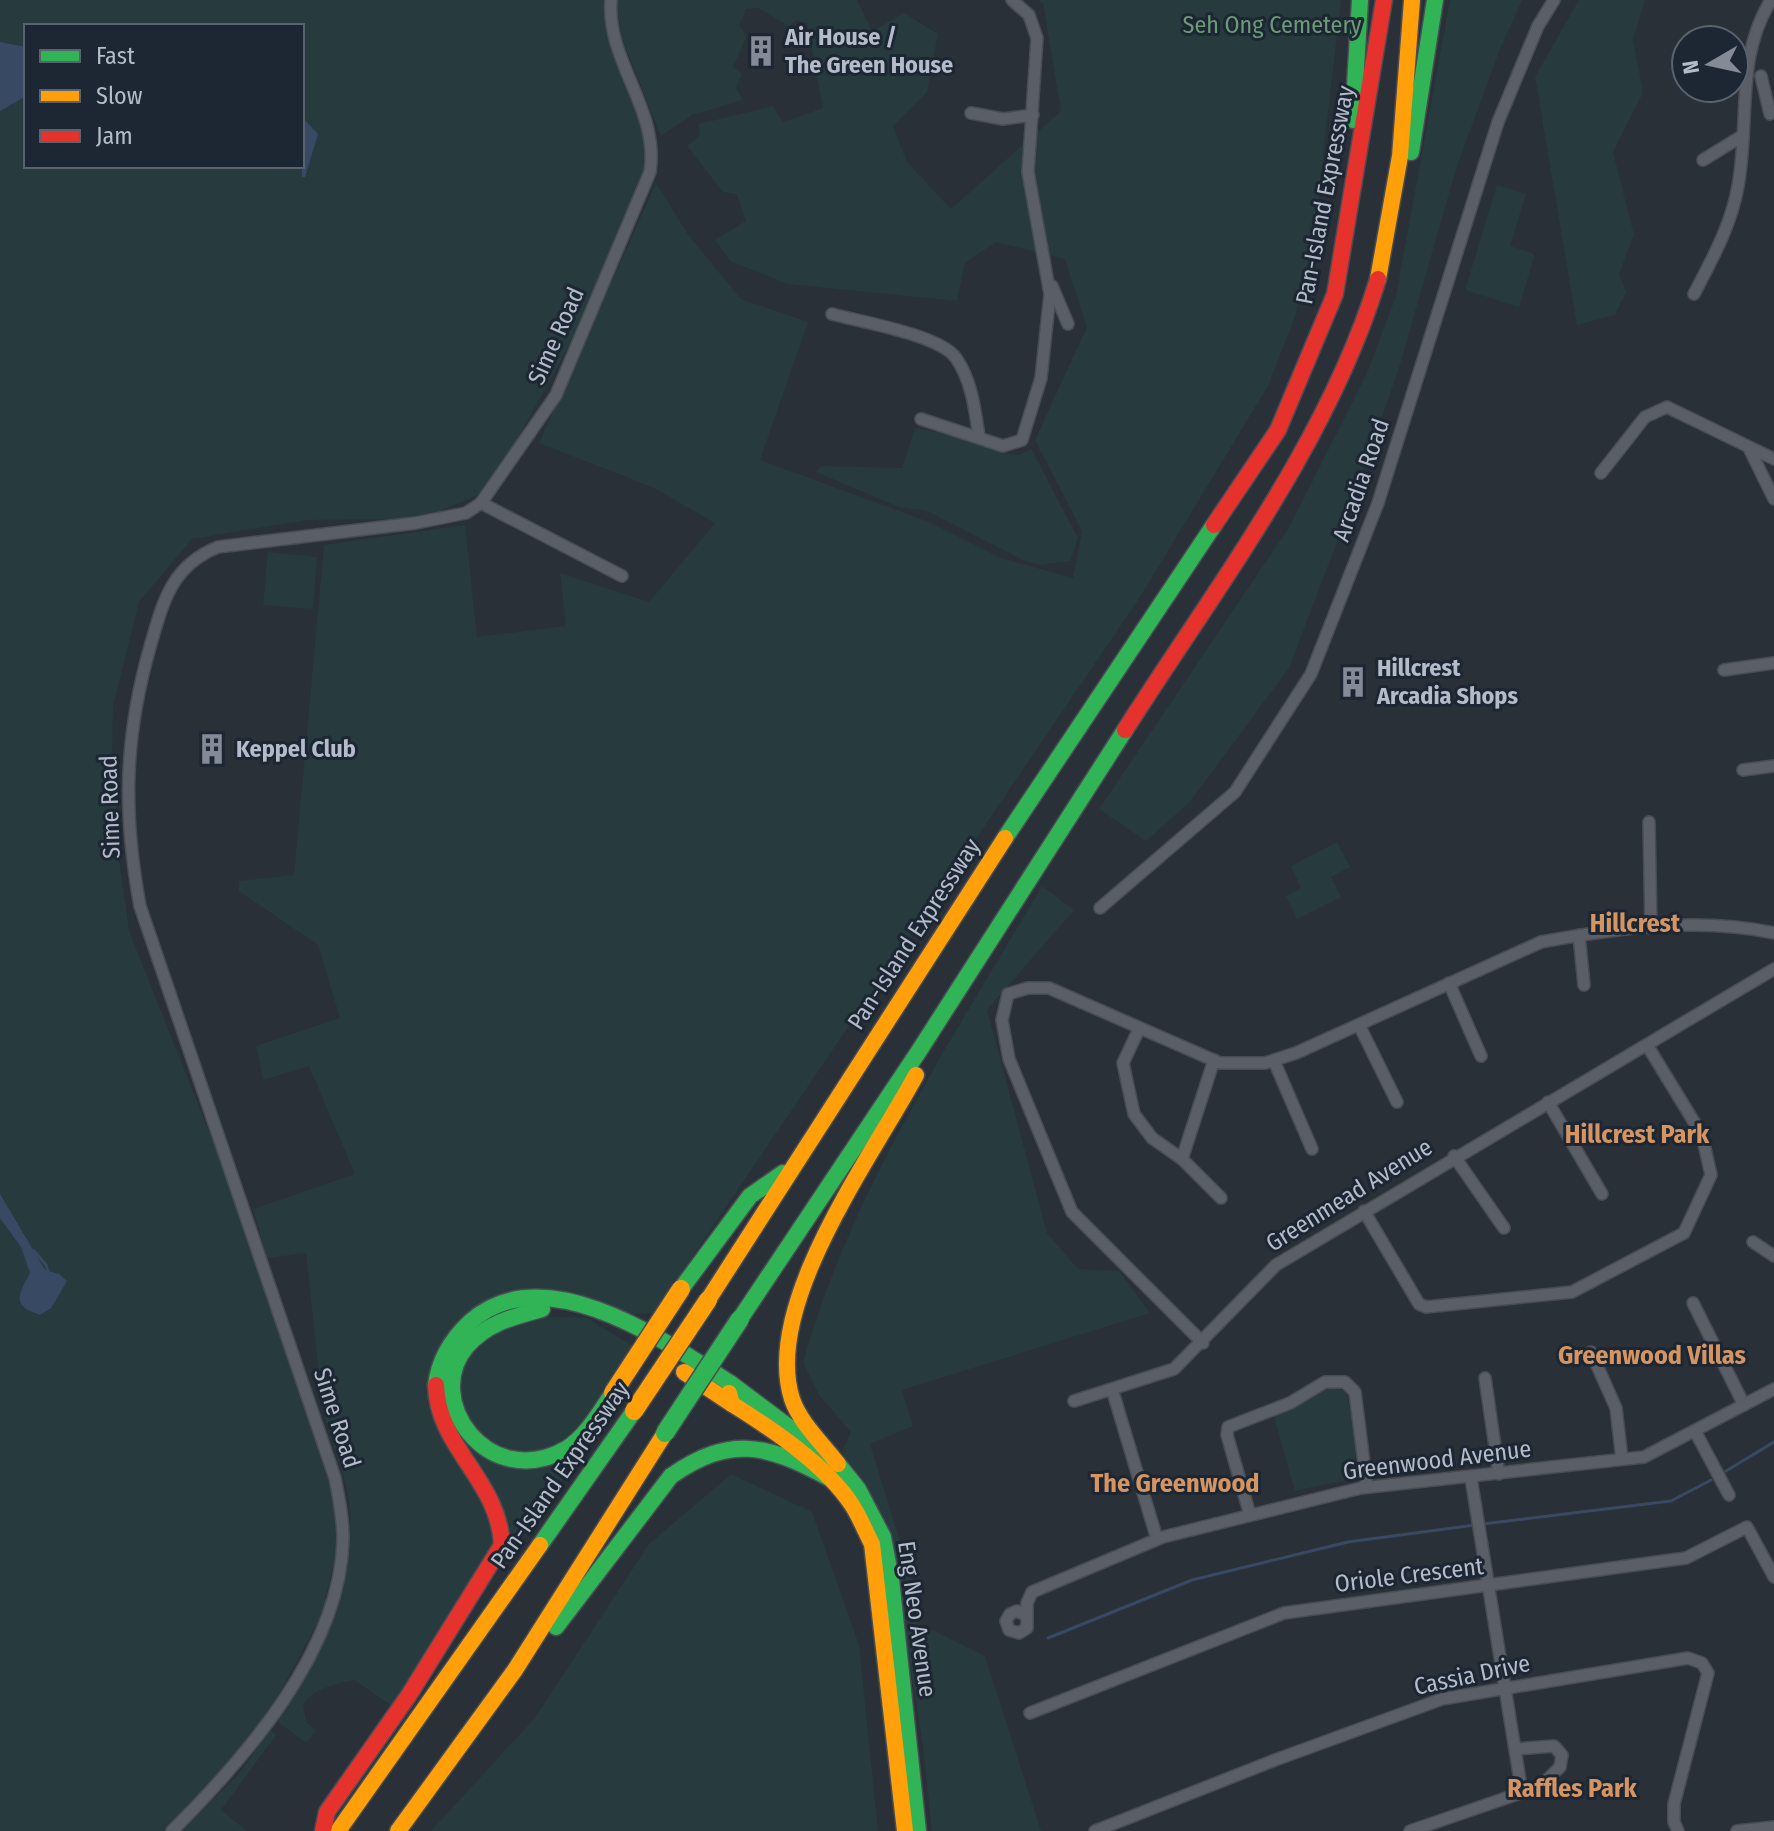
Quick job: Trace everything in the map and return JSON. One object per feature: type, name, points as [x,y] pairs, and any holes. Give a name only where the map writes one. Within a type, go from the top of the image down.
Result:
[{"type":"main road","points":[[1358,167],[1352,143],[1360,0]]},
{"type":"main road","name":"Pan-Island Expressway","points":[[338,1831],[634,1411],[1020,814],[1278,430],[1335,294],[1384,0]]},
{"type":"main road","points":[[398,1831],[515,1670],[665,1433],[919,1051],[1306,447],[1339,381],[1370,306],[1385,244],[1401,131],[1412,0]]},
{"type":"main road","points":[[1385,244],[1403,196],[1435,0]]},
{"type":"main road","points":[[834,1471],[793,1400],[785,1362],[788,1326],[821,1247],[917,1073],[919,1051]]},
{"type":"main road","name":"Eng Neo Avenue","points":[[790,1168],[750,1196],[681,1289],[613,1393],[587,1429],[565,1449],[538,1461],[518,1462],[494,1455],[469,1437],[457,1415],[451,1387],[461,1354],[490,1326],[527,1311],[570,1308],[586,1311],[628,1334],[732,1404],[834,1471],[858,1489],[883,1537],[891,1579],[918,1831]]},
{"type":"main road","name":"Eng Neo Avenue","points":[[323,1831],[327,1812],[409,1695],[502,1545],[503,1532],[493,1498],[449,1432],[437,1402],[436,1376],[444,1354],[470,1318],[503,1301],[544,1297],[569,1300],[606,1311],[730,1383],[834,1471],[872,1544],[879,1581],[905,1831]]},
{"type":"main road","points":[[730,1383],[728,1391],[732,1404]]},
{"type":"main road","points":[[515,1670],[547,1639],[671,1476],[690,1461],[710,1451],[763,1448],[834,1471]]},
{"type":"street","name":"Sime Road","points":[[172,1831],[231,1772],[268,1723],[327,1617],[343,1541],[335,1478],[140,906],[129,827],[131,730],[138,687],[166,594],[184,566],[201,554],[218,547],[416,523],[466,513],[481,503],[556,395],[650,172],[654,150],[650,130],[617,41],[611,0]]},
{"type":"street","points":[[921,419],[1003,446],[1022,440],[1036,401],[1050,316],[1046,270],[1028,172],[1037,38],[1029,15],[1012,0]]},
{"type":"street","name":"Arcadia Road","points":[[1100,908],[1235,792],[1311,674],[1378,503],[1498,122],[1538,26],[1554,0]]},
{"type":"street","points":[[1750,52],[1754,35],[1771,0]]},
{"type":"street","points":[[1750,71],[1761,76],[1774,75]]},
{"type":"street","points":[[1761,76],[1770,114]]},
{"type":"street","points":[[1694,294],[1728,228],[1740,173],[1744,104]]},
{"type":"street","points":[[971,113],[1003,119],[1033,115]]},
{"type":"street","points":[[1703,160],[1742,136]]},
{"type":"street","points":[[1046,270],[1068,324]]},
{"type":"street","points":[[832,314],[930,340],[955,356],[973,396],[979,437]]},
{"type":"street","points":[[1601,473],[1645,417],[1662,407],[1774,459]]},
{"type":"street","points":[[1749,447],[1774,499]]},
{"type":"street","points":[[481,503],[622,576]]},
{"type":"street","points":[[1724,670],[1774,663]]},
{"type":"street","points":[[1743,770],[1774,766]]},
{"type":"street","points":[[1649,822],[1651,928]]},
{"type":"street","points":[[1203,1343],[1072,1212],[1009,1059],[1002,1020],[1008,994],[1020,989],[1049,988],[1084,1000],[1139,1029],[1228,1065],[1274,1061],[1541,942],[1579,935],[1718,923],[1774,933]]},
{"type":"street","points":[[1579,935],[1584,985]]},
{"type":"street","name":"Greenmead Avenue","points":[[1074,1401],[1174,1369],[1203,1343],[1276,1265],[1454,1156],[1774,969]]},
{"type":"street","points":[[1449,983],[1481,1056]]},
{"type":"street","points":[[1359,1025],[1397,1102]]},
{"type":"street","points":[[1139,1029],[1123,1063],[1134,1114],[1152,1138],[1182,1159],[1221,1198]]},
{"type":"street","points":[[1364,1211],[1419,1304],[1426,1307],[1572,1292],[1676,1238],[1691,1223],[1711,1175],[1702,1135],[1647,1045]]},
{"type":"street","points":[[1182,1159],[1214,1060]]},
{"type":"street","points":[[1274,1061],[1312,1149]]},
{"type":"street","points":[[1548,1102],[1602,1194]]},
{"type":"street","name":"Greenmead Avenue","points":[[1454,1156],[1504,1228]]},
{"type":"street","points":[[1753,1242],[1774,1256]]},
{"type":"street","points":[[1693,1303],[1744,1405]]},
{"type":"street","points":[[1591,1352],[1616,1408],[1622,1459]]},
{"type":"street","points":[[1485,1378],[1499,1474]]},
{"type":"street","points":[[1250,1515],[1227,1435],[1228,1427],[1290,1403],[1325,1382],[1345,1382],[1355,1392],[1367,1487]]},
{"type":"street","points":[[1112,1389],[1157,1539]]},
{"type":"street","name":"Greenwood Avenue","points":[[1025,1615],[1032,1592],[1157,1539],[1367,1487],[1471,1478],[1651,1455],[1774,1389]]},
{"type":"street","points":[[1696,1433],[1729,1495]]},
{"type":"street","points":[[1471,1478],[1522,1793]]},
{"type":"street","name":"Oriole Crescent","points":[[1030,1713],[1284,1613],[1686,1558],[1747,1527],[1774,1577]]},
{"type":"street","name":"Cassia Drive","points":[[1095,1831],[1442,1699],[1677,1657],[1702,1663],[1708,1673],[1674,1804],[1674,1822],[1678,1831]]},
{"type":"street","points":[[1410,1831],[1522,1793],[1548,1781],[1560,1767],[1562,1755],[1559,1748],[1550,1745],[1516,1749]]},
{"type":"street","points":[[1737,1831],[1772,1825]]},
{"type":"green space","points":[[0,0],[604,0],[653,154],[589,309],[490,489],[423,519],[307,520],[192,539],[139,602],[113,707],[112,762],[119,763],[116,815],[113,816],[129,931],[247,1227],[337,1492],[339,1540],[322,1614],[265,1720],[166,1831],[0,1831]]},
{"type":"green space","name":"Seh Ong Cemetery","points":[[616,0],[857,0],[872,31],[904,13],[938,34],[927,92],[893,126],[907,162],[951,209],[1061,111],[1043,3],[1038,0],[1341,0],[1313,242],[1296,314],[1268,386],[1140,597],[654,1313],[620,1315],[582,1299],[474,1318],[443,1408],[507,1525],[398,1710],[354,1680],[326,1688],[313,1694],[303,1705],[306,1722],[316,1731],[306,1743],[277,1721],[333,1620],[351,1516],[347,1489],[323,1411],[306,1253],[267,1258],[253,1209],[355,1174],[309,1066],[263,1080],[256,1046],[340,1018],[318,945],[239,891],[239,881],[294,875],[324,545],[465,525],[477,637],[566,626],[560,573],[649,602],[715,523],[652,487],[539,443],[656,183],[689,236],[741,299],[808,322],[760,460],[929,522],[1001,558],[1073,578],[1082,531],[1035,440],[1087,327],[1065,259],[996,242],[965,263],[957,301],[788,284],[730,261],[715,240],[746,221],[737,194],[723,192],[687,146],[700,135],[699,124],[773,106],[783,122],[823,108],[807,23],[797,20],[789,26],[758,8],[746,9],[739,26],[747,36],[733,67],[742,74],[736,88],[743,100],[692,115],[661,136],[622,38]]},
{"type":"green space","points":[[1450,0],[1522,0],[1500,49],[1456,169],[1399,368],[1355,495],[1289,668],[1189,803],[1146,841],[1099,809],[1290,526],[1367,373],[1396,296]]},
{"type":"green space","points":[[1579,0],[1645,0],[1633,39],[1643,93],[1613,152],[1634,235],[1619,274],[1626,292],[1615,315],[1577,325],[1535,77]]},
{"type":"green space","points":[[1497,185],[1526,194],[1510,246],[1535,254],[1519,307],[1465,290]]},
{"type":"green space","points":[[915,428],[977,439],[1003,453],[1019,455],[1031,449],[1078,538],[1070,561],[1040,565],[1025,561],[927,511],[899,507],[816,472],[821,466],[902,468]]},
{"type":"green space","points":[[268,552],[317,557],[313,609],[263,605]]},
{"type":"green space","points":[[1337,842],[1350,867],[1331,877],[1341,897],[1297,919],[1286,896],[1301,888],[1291,866]]},
{"type":"green space","points":[[1042,886],[1074,910],[987,1010],[1047,1233],[1078,1269],[1119,1271],[1150,1313],[902,1390],[913,1426],[870,1444],[914,1587],[910,1619],[985,1656],[1041,1831],[932,1831],[923,1747],[890,1536],[867,1485],[842,1452],[851,1432],[819,1395],[803,1362],[823,1299],[876,1176],[940,1058]]},
{"type":"green space","points":[[548,1318],[587,1318],[633,1346],[604,1394],[578,1427],[553,1445],[522,1452],[507,1450],[480,1435],[462,1407],[462,1364],[491,1338],[518,1323]]},
{"type":"green space","points":[[1332,1387],[1346,1392],[1356,1439],[1354,1478],[1295,1491],[1273,1413]]},
{"type":"green space","points":[[594,1433],[511,1555],[511,1536],[463,1443],[498,1462]]},
{"type":"green space","points":[[731,1474],[812,1512],[859,1645],[878,1831],[431,1831],[534,1719],[649,1544]]},
{"type":"green space","points":[[270,1730],[276,1735],[221,1810],[247,1831],[182,1831],[238,1775]]},
{"type":"water","points":[[0,42],[24,47],[24,97],[0,111]]},
{"type":"water","points":[[304,119],[318,134],[305,177],[302,177]]},
{"type":"water","points":[[0,1194],[45,1270],[59,1274],[67,1281],[51,1308],[40,1315],[21,1303],[20,1293],[30,1273],[21,1247],[0,1218]]},
{"type":"waterway","points":[[34,1251],[46,1265],[49,1274]]},
{"type":"waterway","points":[[1726,1471],[1774,1442]]},
{"type":"waterway","points":[[1483,1524],[1671,1501],[1711,1480]]},
{"type":"waterway","points":[[1048,1638],[1192,1580],[1348,1542],[1475,1525]]},
{"type":"traffic: fast","points":[[1353,120],[1360,0]]},
{"type":"traffic: fast","points":[[1411,152],[1435,0]]},
{"type":"traffic: fast","points":[[1005,838],[1214,525]]},
{"type":"traffic: fast","points":[[740,1319],[919,1051],[1125,730]]},
{"type":"traffic: fast","points":[[681,1289],[750,1196],[783,1173]]},
{"type":"traffic: fast","points":[[436,1385],[447,1350],[470,1322],[499,1304],[532,1298],[567,1301],[638,1327],[730,1383]]},
{"type":"traffic: fast","points":[[542,1309],[492,1326],[467,1346],[455,1367],[452,1391],[458,1413],[470,1434],[488,1450],[511,1459],[537,1459],[566,1449],[580,1438],[613,1393]]},
{"type":"traffic: fast","points":[[665,1433],[740,1319]]},
{"type":"traffic: fast","points":[[730,1383],[838,1464],[858,1489],[883,1537],[891,1579],[918,1831]]},
{"type":"traffic: fast","points":[[540,1545],[634,1411]]},
{"type":"traffic: fast","points":[[556,1627],[671,1476],[693,1463],[731,1449],[750,1449],[787,1458],[829,1478]]},
{"type":"traffic: slow","points":[[1378,279],[1400,156],[1412,0]]},
{"type":"traffic: slow","points":[[708,1300],[1005,838]]},
{"type":"traffic: slow","points":[[838,1464],[806,1425],[792,1399],[787,1361],[793,1320],[806,1277],[826,1232],[916,1075]]},
{"type":"traffic: slow","points":[[613,1393],[681,1289]]},
{"type":"traffic: slow","points":[[634,1411],[708,1300]]},
{"type":"traffic: slow","points":[[684,1372],[732,1404]]},
{"type":"traffic: slow","points":[[729,1393],[732,1404],[781,1436],[828,1476],[858,1514],[872,1544],[905,1831]]},
{"type":"traffic: slow","points":[[398,1831],[515,1670],[665,1433]]},
{"type":"traffic: slow","points":[[338,1831],[540,1545]]},
{"type":"traffic: jam","points":[[1214,525],[1278,430],[1335,294],[1384,0]]},
{"type":"traffic: jam","points":[[1125,730],[1232,568],[1300,456],[1357,340],[1378,279]]},
{"type":"traffic: jam","points":[[323,1831],[327,1812],[409,1695],[502,1545],[491,1501],[446,1427],[436,1385]]},
{"type":"place","name":"Air House / The Green House","points":[[761,51]]},
{"type":"place","name":"Hillcrest Arcadia Shops","points":[[1353,682]]},
{"type":"place","name":"Keppel Club","points":[[212,749]]},
{"type":"district","name":"Hillcrest","points":[[1635,923]]},
{"type":"district","name":"Hillcrest Park","points":[[1637,1134]]},
{"type":"district","name":"Greenwood Villas","points":[[1652,1355]]},
{"type":"district","name":"The Greenwood","points":[[1175,1483]]},
{"type":"district","name":"Raffles Park","points":[[1572,1788]]}]
